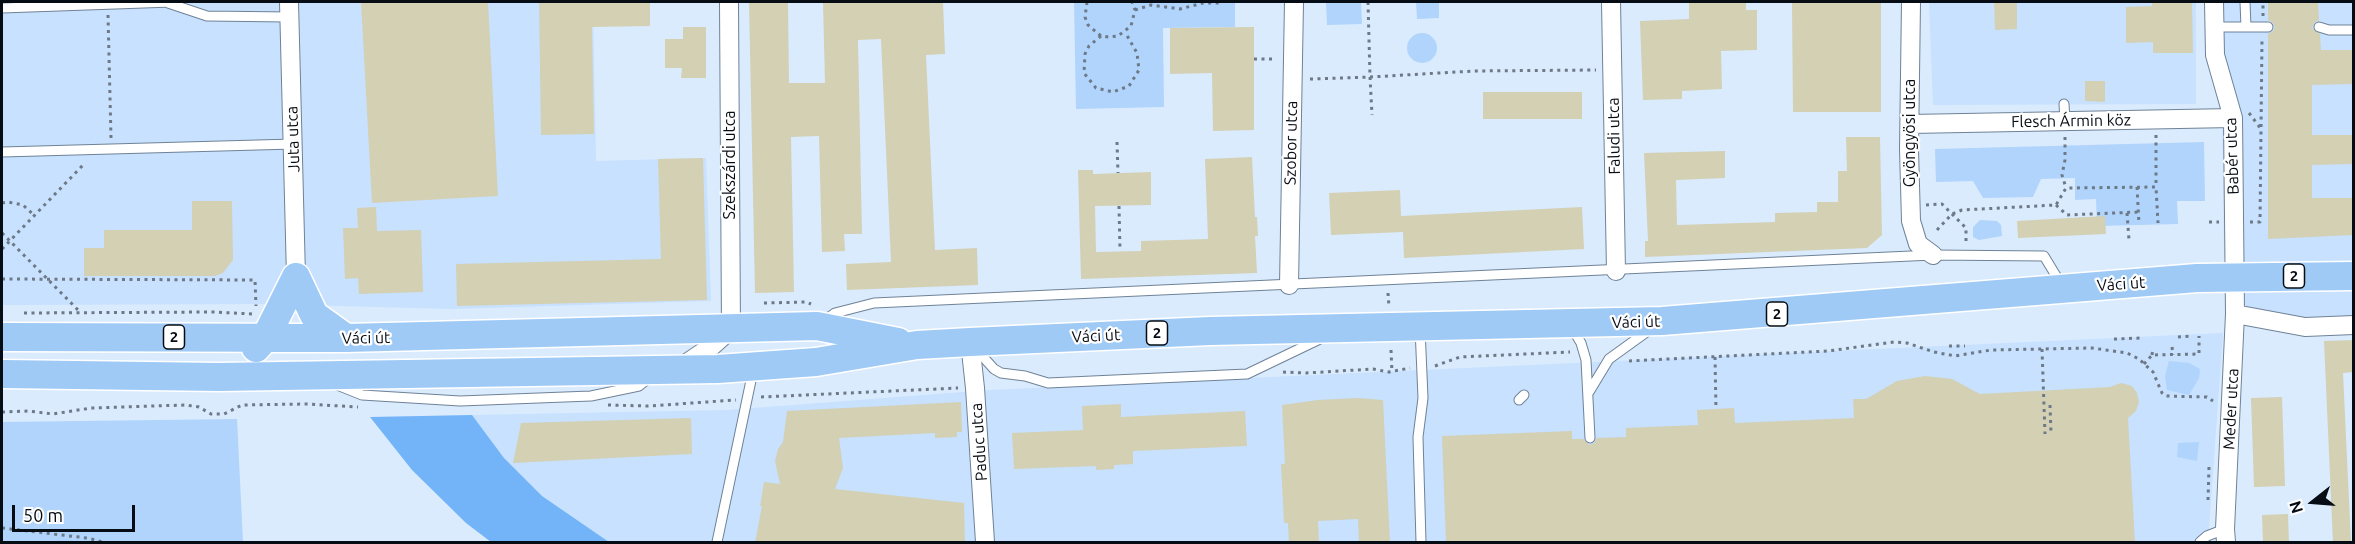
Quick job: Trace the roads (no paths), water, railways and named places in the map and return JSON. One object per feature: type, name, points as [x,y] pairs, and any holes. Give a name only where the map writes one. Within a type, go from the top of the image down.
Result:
[{"type":"main road","name":"Váci út","points":[[2,374],[219,377],[667,370],[816,362],[917,345],[970,342],[1210,331],[1662,321],[1778,314],[2063,288],[2235,276],[2354,276]]},
{"type":"main road","points":[[219,377],[251,353],[261,325],[296,277],[314,315],[346,338]]},
{"type":"main road","name":"Váci út","points":[[7,325],[261,325],[346,338],[812,314],[917,345]]},
{"type":"main road","points":[[322,374],[307,367],[301,361],[306,353],[317,346],[346,338]]},
{"type":"street","name":"Szekszárdi utca","points":[[729,2],[731,317]]},
{"type":"street","name":"Szobor utca","points":[[1289,285],[1294,2]]},
{"type":"street","name":"Faludi utca","points":[[1611,2],[1616,271]]},
{"type":"street","name":"Gyöngyösi utca","points":[[1911,2],[1911,221],[1918,244],[1934,255]]},
{"type":"street","name":"Babér utca","points":[[2214,2],[2215,55],[2233,118],[2235,276]]},
{"type":"street","name":"Juta utca","points":[[289,9],[296,277]]},
{"type":"street","name":"Flesch Ármin köz","points":[[1910,124],[2065,112],[2156,120],[2233,118]]},
{"type":"street","name":"Meder utca","points":[[2226,536],[2235,334],[2235,276]]},
{"type":"street","points":[[2235,314],[2305,327],[2354,325]]},
{"type":"street","points":[[667,370],[712,346],[731,317]]},
{"type":"street","name":"Paduc utca","points":[[970,342],[986,543]]},
{"type":"lane","points":[[2,8],[170,2],[207,16],[289,9]]},
{"type":"lane","points":[[2245,2],[2246,27]]},
{"type":"lane","points":[[2214,27],[2265,27]]},
{"type":"lane","points":[[2319,27],[2329,30],[2354,30]]},
{"type":"lane","points":[[2,152],[294,144]]},
{"type":"lane","points":[[812,314],[835,313],[874,303],[1934,255],[2044,256],[2063,288]]},
{"type":"lane","points":[[1588,394],[1601,370],[1611,358],[1662,321]]},
{"type":"lane","points":[[1568,324],[1578,337],[1584,352],[1590,438]]},
{"type":"lane","points":[[1420,326],[1423,398],[1418,436],[1421,543]]},
{"type":"lane","points":[[970,342],[994,369],[1001,373],[1025,376],[1048,383],[1247,374],[1343,328]]},
{"type":"lane","points":[[717,543],[754,366]]},
{"type":"lane","points":[[322,374],[362,395],[460,401],[591,396],[639,386],[667,370]]},
{"type":"lane","points":[[2200,543],[2207,536],[2226,536]]}]
